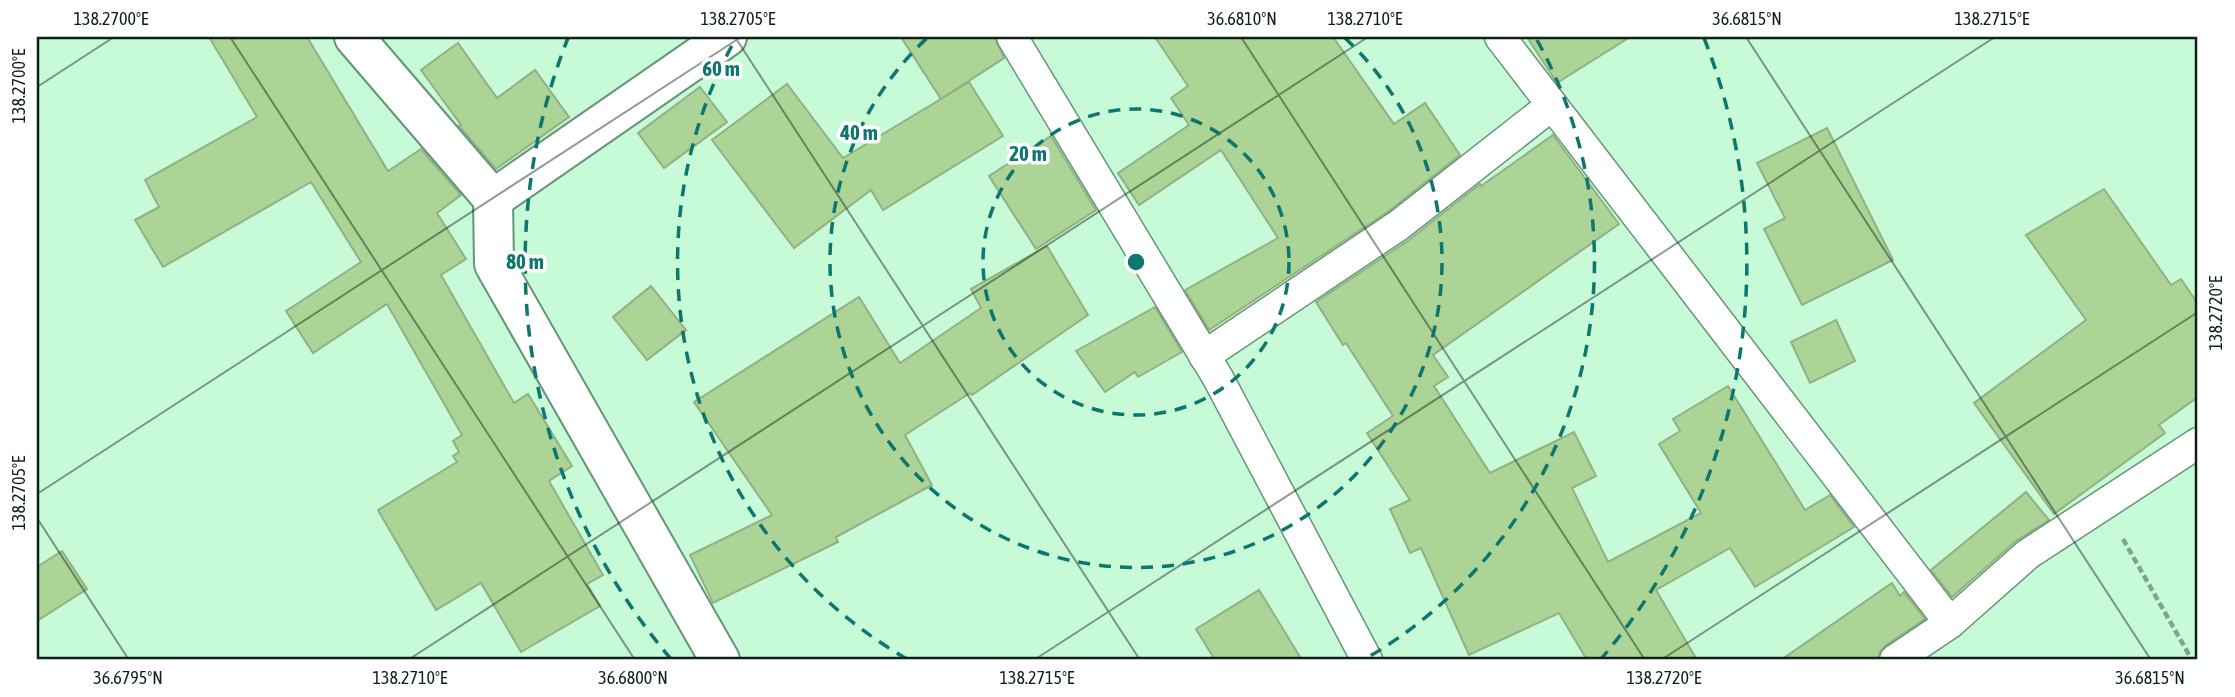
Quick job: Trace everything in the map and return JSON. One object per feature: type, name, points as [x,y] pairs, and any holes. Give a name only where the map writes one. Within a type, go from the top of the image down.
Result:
[{"type":"street","points":[[354,37],[493,199],[494,264],[720,660]]},
{"type":"street","points":[[493,199],[727,37]]},
{"type":"lane","points":[[1012,37],[1204,356],[1367,660]]},
{"type":"lane","points":[[1500,37],[1950,623]]},
{"type":"lane","points":[[1204,356],[1399,225],[1552,105]]},
{"type":"lane","points":[[1895,660],[1950,623],[2028,554],[2198,443]]},
{"type":"path","points":[[2104,505],[2192,660]]},
{"type":"building","points":[[209,37],[307,37],[388,171],[421,149],[461,195],[437,213],[466,259],[441,275],[514,403],[528,394],[572,466],[549,481],[603,575],[587,584],[600,606],[521,652],[481,583],[436,610],[378,510],[457,462],[453,456],[459,452],[453,441],[462,435],[387,304],[313,353],[286,311],[361,262],[311,182],[163,267],[135,220],[159,207],[145,180],[257,117]]},
{"type":"building","points":[[901,37],[995,37],[1004,58],[941,99]]},
{"type":"building","points":[[1155,37],[1333,37],[1394,124],[1425,103],[1460,155],[1389,211],[1209,330],[1185,290],[1278,238],[1221,150],[1139,205],[1118,173],[1189,125],[1171,98],[1188,86]]},
{"type":"building","points":[[1527,37],[1630,37],[1557,83]]},
{"type":"building","points":[[458,43],[497,98],[535,70],[569,117],[496,169],[459,126],[461,125],[421,70]]},
{"type":"building","points":[[969,82],[1003,136],[883,210],[871,190],[794,248],[712,140],[787,84],[843,158]]},
{"type":"building","points":[[700,87],[727,122],[664,168],[638,133]]},
{"type":"building","points":[[1827,128],[1893,260],[1802,305],[1764,229],[1785,218],[1757,163]]},
{"type":"building","points":[[1553,135],[1619,224],[1433,355],[1448,377],[1434,386],[1490,473],[1574,432],[1596,476],[1572,488],[1608,562],[1701,513],[1659,444],[1680,431],[1673,419],[1728,386],[1805,510],[1830,495],[1854,527],[1755,587],[1730,548],[1656,590],[1697,660],[1587,660],[1559,613],[1469,655],[1421,548],[1410,553],[1390,509],[1410,500],[1367,433],[1393,416],[1316,302],[1409,240],[1480,184],[1481,186]]},
{"type":"building","points":[[1051,136],[1096,210],[1036,249],[989,176]]},
{"type":"building","points":[[2104,189],[2171,285],[2181,279],[2198,304],[2198,397],[2159,425],[2165,433],[2054,514],[1974,403],[2086,320],[2026,235]]},
{"type":"building","points":[[1047,246],[1088,315],[972,395],[970,393],[905,435],[932,485],[836,537],[838,542],[713,603],[690,555],[772,515],[694,402],[859,297],[900,363],[981,308],[971,289]]},
{"type":"building","points":[[651,286],[686,330],[647,360],[613,317]]},
{"type":"building","points":[[1155,307],[1182,352],[1138,377],[1135,372],[1105,392],[1076,351]]},
{"type":"building","points":[[1836,320],[1855,361],[1810,383],[1791,342]]},
{"type":"building","points":[[2026,492],[2049,520],[2016,541],[1952,597],[1931,570]]},
{"type":"building","points":[[62,551],[87,589],[37,621],[37,567]]},
{"type":"building","points":[[1892,583],[1900,596],[1904,592],[1925,619],[1885,646],[1878,660],[1781,660]]},
{"type":"building","points":[[1259,590],[1302,660],[1215,660],[1196,629]]}]
